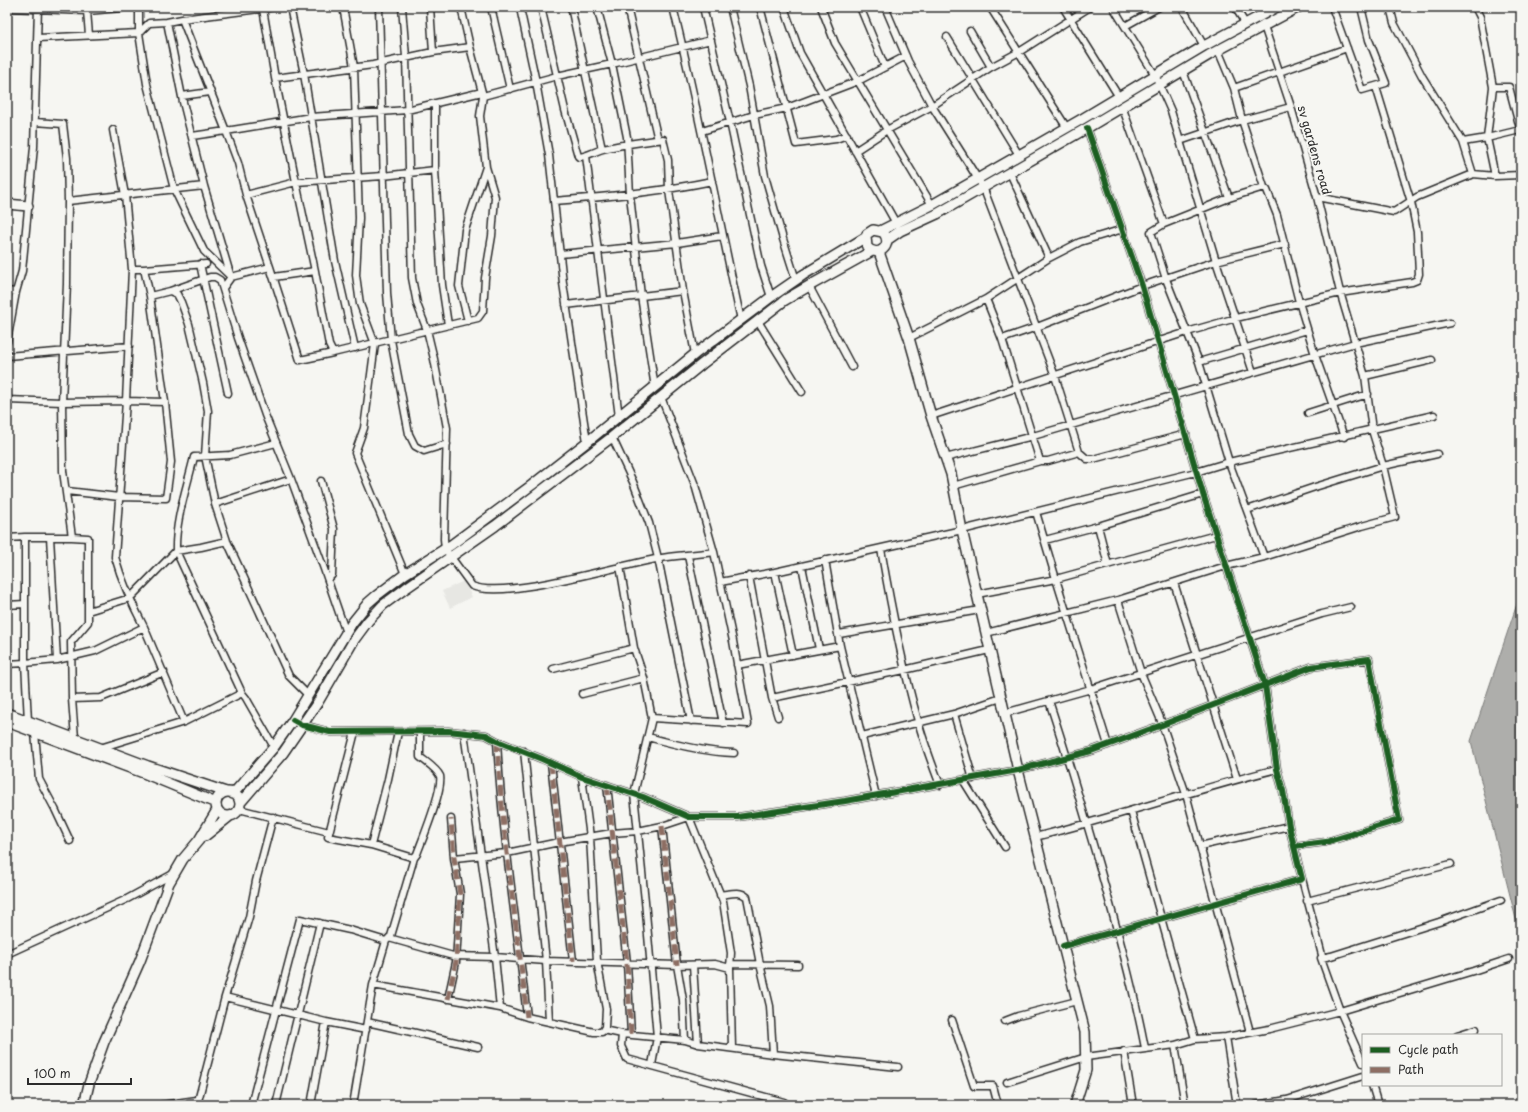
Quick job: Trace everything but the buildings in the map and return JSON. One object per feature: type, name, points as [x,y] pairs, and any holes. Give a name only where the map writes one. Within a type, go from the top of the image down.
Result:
[{"type":"main road","points":[[880,231],[932,205],[1067,128],[1118,96],[1204,46],[1277,7]]},
{"type":"main road","points":[[84,1105],[89,1084],[104,1042],[140,961],[173,874],[199,840],[230,816],[236,814],[240,806],[283,753],[318,702],[354,640],[376,612],[400,592],[495,526],[612,437],[785,300],[875,251],[884,248],[887,240],[900,231],[937,214],[1087,128],[1183,70],[1299,7]]},
{"type":"main road","points":[[7,204],[28,206]]},
{"type":"main road","points":[[199,840],[216,806],[219,796],[230,793],[274,746],[293,720],[346,633],[368,603],[405,574],[445,548],[520,494],[619,417],[695,354],[771,297],[866,237],[867,234],[873,230],[880,231],[885,235],[887,240]]},
{"type":"main road","points":[[866,237],[865,244],[867,247],[875,251],[909,338],[930,416],[951,474],[980,610],[1018,770],[1084,1032],[1086,1070],[1075,1105]]},
{"type":"main road","points":[[7,713],[100,748],[230,793],[236,796],[240,806]]},
{"type":"main road","points":[[7,722],[146,774],[216,806],[222,815],[230,816]]},
{"type":"street","points":[[139,7],[138,33],[147,84],[176,189],[204,251],[231,277]]},
{"type":"street","points":[[38,38],[138,33],[149,23],[167,22],[221,10],[275,7]]},
{"type":"street","points":[[290,7],[304,74],[335,261],[355,348]]},
{"type":"street","points":[[342,7],[354,68],[359,218],[356,275],[360,304],[375,344],[364,428],[356,453],[405,574]]},
{"type":"street","points":[[379,7],[387,293],[391,340],[409,434],[415,446],[424,451],[446,444]]},
{"type":"street","points":[[402,7],[406,57],[412,278],[417,304],[427,330],[443,401],[447,428],[445,548],[467,582],[478,588],[494,589],[521,587],[549,582],[658,558],[688,556],[714,552]]},
{"type":"street","points":[[430,7],[433,52]]},
{"type":"street","points":[[182,18],[238,163],[246,195],[300,360],[375,344],[468,321],[478,318],[483,311],[485,278],[492,236],[495,197],[486,167],[480,116],[483,94],[461,7]]},
{"type":"street","points":[[491,7],[510,89]]},
{"type":"street","points":[[521,7],[536,82],[548,156],[566,305],[587,442]]},
{"type":"street","points":[[541,7],[578,156],[586,156],[602,149],[627,144],[663,139],[665,142],[668,160],[669,190],[678,243],[683,291],[695,354]]},
{"type":"street","points":[[571,7],[602,149]]},
{"type":"street","points":[[597,7],[612,64],[627,137],[630,195],[640,296],[654,388]]},
{"type":"street","points":[[627,7],[640,57],[658,140]]},
{"type":"street","points":[[673,7],[702,131],[722,236],[741,320]]},
{"type":"street","points":[[703,7],[730,122],[761,266],[771,297]]},
{"type":"street","points":[[730,7],[749,86],[765,176],[796,280]]},
{"type":"street","points":[[760,7],[796,144],[836,139],[846,136]]},
{"type":"street","points":[[784,7],[800,53],[900,231]]},
{"type":"street","points":[[821,7],[835,43],[932,205]]},
{"type":"street","points":[[860,7],[885,67]]},
{"type":"street","points":[[885,7],[906,56],[932,106],[983,187],[1055,376],[1080,452],[1087,460],[1094,459],[1186,434]]},
{"type":"street","points":[[990,7],[1067,128]]},
{"type":"street","points":[[1064,7],[1118,96]]},
{"type":"street","points":[[855,150],[887,130],[932,106],[991,67],[1019,52],[1090,7]]},
{"type":"street","points":[[1113,7],[1155,75],[1171,111],[1216,261],[1253,372]]},
{"type":"street","points":[[1125,26],[1159,7]]},
{"type":"street","points":[[1182,7],[1204,46]]},
{"type":"street","points":[[1235,7],[1245,23]]},
{"type":"street","points":[[1332,7],[1362,90],[1386,83],[1369,40],[1361,7]]},
{"type":"street","points":[[1390,7],[1394,23],[1422,76],[1463,142],[1473,174]]},
{"type":"street","points":[[1475,7],[1480,17],[1493,87],[1487,138],[1495,176]]},
{"type":"street","points":[[7,8],[87,11],[122,8]]},
{"type":"street","points":[[263,8],[275,78],[329,345],[333,353]]},
{"type":"street","points":[[7,342],[9,320],[22,271],[35,122],[38,9]]},
{"type":"street","points":[[87,11],[89,35]]},
{"type":"street","name":"sv gardens road","points":[[1260,16],[1280,71],[1317,197],[1340,292],[1365,376],[1372,430],[1383,466],[1395,517],[1264,557]]},
{"type":"street","points":[[167,22],[182,96],[204,186],[231,277]]},
{"type":"street","points":[[970,31],[991,67]]},
{"type":"street","points":[[947,37],[1019,155]]},
{"type":"street","points":[[192,136],[311,117],[407,110],[510,89],[557,76],[711,40]]},
{"type":"street","points":[[275,78],[354,68],[433,52],[470,47]]},
{"type":"street","points":[[1234,88],[1348,48]]},
{"type":"street","points":[[1218,50],[1234,88],[1242,120],[1264,187],[1267,190],[1277,215],[1307,330],[1344,437]]},
{"type":"street","points":[[702,131],[754,115],[787,108],[858,81],[906,56]]},
{"type":"street","points":[[1183,70],[1229,198]]},
{"type":"street","points":[[930,416],[1017,389],[1187,332],[1236,318],[1340,292],[1412,282],[1417,280],[1419,274],[1417,232],[1410,202],[1376,87]]},
{"type":"street","points":[[1463,142],[1521,131],[1509,87],[1493,87]]},
{"type":"street","points":[[182,96],[210,92]]},
{"type":"street","points":[[435,104],[436,170],[442,285],[448,325]]},
{"type":"street","points":[[1122,106],[1164,224]]},
{"type":"street","points":[[1180,141],[1242,120],[1291,107]]},
{"type":"street","points":[[35,122],[63,124],[67,158],[68,284],[62,402],[64,471],[72,537]]},
{"type":"street","points":[[1087,128],[1142,286],[1196,472],[1265,685],[1277,769],[1283,791],[1289,826],[1322,955]]},
{"type":"street","points":[[113,130],[124,195],[132,269],[126,401],[115,556],[120,576],[164,672],[184,722]]},
{"type":"street","points":[[586,156],[619,417]]},
{"type":"street","points":[[468,321],[459,286],[465,230],[486,167]]},
{"type":"street","points":[[246,195],[296,182],[383,176],[436,170]]},
{"type":"street","points":[[1010,173],[1049,258]]},
{"type":"street","points":[[1317,197],[1394,212],[1417,197],[1473,174],[1495,176],[1521,175]]},
{"type":"street","points":[[554,202],[669,190],[712,181]]},
{"type":"street","points":[[68,201],[204,186]]},
{"type":"street","points":[[986,633],[1118,600],[1226,566],[1264,557],[1229,462],[1199,362],[1166,279],[1151,232],[1164,224],[1201,211],[1229,198],[1264,187]]},
{"type":"street","points":[[909,338],[986,299],[1049,258],[1080,242],[1123,229]]},
{"type":"street","points":[[560,254],[678,243],[722,236]]},
{"type":"street","points":[[1002,339],[1142,286],[1216,261],[1285,244]]},
{"type":"street","points":[[132,269],[203,264],[203,280],[228,393]]},
{"type":"street","points":[[223,288],[231,277],[270,267]]},
{"type":"street","points":[[67,491],[119,497],[166,498],[171,462],[165,402],[150,296],[144,269]]},
{"type":"street","points":[[274,277],[315,271]]},
{"type":"street","points":[[150,296],[215,277],[220,280],[238,338],[328,579],[346,633]]},
{"type":"street","points":[[809,286],[852,367]]},
{"type":"street","points":[[7,291],[16,292]]},
{"type":"street","points":[[170,291],[178,294],[189,324],[206,396],[208,411],[205,456],[215,504],[227,541],[289,676],[308,695]]},
{"type":"street","points":[[566,305],[683,291]]},
{"type":"street","points":[[986,299],[1002,339],[1040,461]]},
{"type":"street","points":[[758,321],[802,392]]},
{"type":"street","points":[[945,458],[1033,436],[1174,394],[1355,343],[1450,323]]},
{"type":"street","points":[[1199,362],[1307,330]]},
{"type":"street","points":[[7,356],[65,350],[129,346]]},
{"type":"street","points":[[1365,376],[1432,360]]},
{"type":"street","points":[[1308,413],[1368,394]]},
{"type":"street","points":[[652,718],[748,724],[714,552],[695,485],[661,397]]},
{"type":"street","points":[[7,400],[62,402],[165,402]]},
{"type":"street","points":[[720,582],[775,572],[881,549],[1196,472],[1229,462],[1344,437],[1434,415]]},
{"type":"street","points":[[612,437],[633,482],[649,523],[658,558],[690,721]]},
{"type":"street","points":[[274,746],[242,693],[176,551],[175,541],[194,457],[230,455],[276,443]]},
{"type":"street","points":[[953,486],[1040,461],[1048,461],[1080,452]]},
{"type":"street","points":[[1247,510],[1383,466],[1437,454]]},
{"type":"street","points":[[215,504],[291,479]]},
{"type":"street","points":[[321,481],[334,529],[332,575],[328,579]]},
{"type":"street","points":[[1045,540],[1098,526],[1203,494]]},
{"type":"street","points":[[1036,512],[1108,745]]},
{"type":"street","points":[[1098,526],[1108,565]]},
{"type":"street","points":[[977,594],[1056,579],[1216,535]]},
{"type":"street","points":[[25,537],[25,663],[28,721]]},
{"type":"street","points":[[50,537],[57,660]]},
{"type":"street","points":[[7,538],[88,538],[88,622],[71,642],[72,699],[75,738]]},
{"type":"street","points":[[88,611],[130,598],[176,551],[227,541]]},
{"type":"street","points":[[881,549],[894,625],[904,670],[918,723],[940,784]]},
{"type":"street","points":[[688,556],[723,722]]},
{"type":"street","points":[[825,560],[840,646],[876,796]]},
{"type":"street","points":[[620,566],[634,648],[644,678],[652,718],[634,794],[657,1037],[652,1066]]},
{"type":"street","points":[[802,566],[818,649]]},
{"type":"street","points":[[775,572],[793,655]]},
{"type":"street","points":[[748,576],[772,698],[778,717]]},
{"type":"street","points":[[1174,583],[1196,655],[1214,705],[1236,779]]},
{"type":"street","points":[[1118,600],[1142,673],[1186,794],[1250,1032]]},
{"type":"street","points":[[7,605],[25,604]]},
{"type":"street","points":[[1005,713],[1091,689],[1322,614],[1351,607]]},
{"type":"street","points":[[839,634],[980,610]]},
{"type":"street","points":[[7,664],[57,660],[95,651],[144,628]]},
{"type":"street","points":[[737,665],[840,646]]},
{"type":"street","points":[[553,669],[634,648]]},
{"type":"street","points":[[772,698],[990,650]]},
{"type":"street","points":[[454,858],[534,848],[612,833],[638,831],[662,826],[690,817],[738,817],[876,796],[1018,770],[1091,751],[1311,667],[1368,659],[1399,820],[1326,842],[1294,846]]},
{"type":"street","points":[[72,699],[101,698],[164,672]]},
{"type":"street","points":[[582,694],[644,678]]},
{"type":"street","points":[[100,748],[184,722],[242,693]]},
{"type":"street","points":[[862,736],[954,714],[1001,698]]},
{"type":"street","points":[[1050,701],[1068,756],[1118,930],[1145,1048]]},
{"type":"street","points":[[954,714],[973,778]]},
{"type":"street","points":[[293,720],[302,725],[330,732],[448,731],[486,735],[582,777],[634,794],[690,817],[723,901],[731,953],[732,1048]]},
{"type":"street","points":[[355,732],[328,837],[371,845],[414,858]]},
{"type":"street","points":[[371,845],[398,732]]},
{"type":"street","points":[[353,1105],[373,985],[414,858],[417,854],[439,791],[440,778],[437,772],[420,757],[420,732]]},
{"type":"street","points":[[464,732],[495,957],[500,1008]]},
{"type":"street","points":[[35,733],[39,779],[70,841]]},
{"type":"street","points":[[648,737],[676,745],[712,752],[734,752]]},
{"type":"street","points":[[498,741],[507,852],[527,1017]]},
{"type":"street","points":[[524,751],[546,961],[549,1021]]},
{"type":"street","points":[[551,763],[573,961]]},
{"type":"street","points":[[1035,837],[1087,824],[1236,779],[1277,769]]},
{"type":"street","points":[[582,777],[590,837],[598,962],[606,1009],[605,1026],[603,1030]]},
{"type":"street","points":[[963,780],[1005,847]]},
{"type":"street","points":[[607,785],[627,963],[632,1034]]},
{"type":"street","points":[[240,806],[273,817],[329,832]]},
{"type":"street","points":[[1131,811],[1195,1039]]},
{"type":"street","points":[[162,1105],[197,1103],[225,997],[249,917],[256,881],[273,817]]},
{"type":"street","points":[[448,999],[456,962],[460,894],[454,858],[451,819]]},
{"type":"street","points":[[662,826],[677,965],[683,1000],[684,1040]]},
{"type":"street","points":[[1200,846],[1289,826]]},
{"type":"street","points":[[1308,901],[1451,864]]},
{"type":"street","points":[[7,954],[127,899],[173,874]]},
{"type":"street","points":[[1062,946],[1302,880]]},
{"type":"street","points":[[720,895],[739,892],[747,897],[770,1006],[773,1054]]},
{"type":"street","points":[[1362,1061],[1340,1011],[1321,958],[1439,922],[1501,900]]},
{"type":"street","points":[[251,1105],[300,920],[320,923],[456,956],[495,957],[521,960],[677,965],[798,965]]},
{"type":"street","points":[[276,1105],[299,1015],[320,923]]},
{"type":"street","points":[[1007,1082],[1086,1057],[1175,1045],[1195,1039],[1226,1037],[1269,1029],[1340,1011],[1509,959]]},
{"type":"street","points":[[693,965],[698,1044]]},
{"type":"street","points":[[373,985],[500,1008],[527,1017],[594,1032],[600,1032],[603,1030],[644,1037],[684,1040],[698,1044],[773,1054],[898,1067]]},
{"type":"street","points":[[225,997],[326,1022],[366,1030]]},
{"type":"street","points":[[1005,1021],[1018,1016],[1077,1001]]},
{"type":"street","points":[[952,1020],[974,1086],[993,1086],[998,1105]]},
{"type":"street","points":[[311,1105],[326,1022]]},
{"type":"street","points":[[367,1022],[478,1047]]},
{"type":"street","points":[[1460,1034],[1476,1029]]},
{"type":"street","points":[[622,1034],[621,1046],[628,1059],[784,1102],[785,1105]]},
{"type":"street","points":[[1226,1037],[1237,1105]]},
{"type":"street","points":[[1175,1045],[1185,1105]]},
{"type":"street","points":[[1124,1051],[1134,1105]]},
{"type":"street","points":[[1256,1105],[1288,1102],[1362,1076]]},
{"type":"street","points":[[1372,1086],[1378,1105]]},
{"type":"shaded area","points":[[464,581],[472,597],[450,608],[442,591]]},
{"type":"shaded area","points":[[1521,592],[1521,939],[1471,741]]},
{"type":"marked path","points":[[497,741],[506,845],[527,1017]]},
{"type":"marked path","points":[[551,763],[573,961]]},
{"type":"marked path","points":[[607,785],[627,963],[631,1034]]},
{"type":"marked path","points":[[448,999],[456,962],[460,894],[454,858],[451,819]]},
{"type":"marked path","points":[[662,826],[677,965]]},
{"type":"cycle path","points":[[1063,946],[1302,879],[1277,769],[1265,685],[1203,494],[1142,286],[1087,128]]},
{"type":"cycle path","points":[[293,720],[302,725],[330,732],[448,731],[486,735],[582,777],[643,797],[689,817],[738,817],[845,801],[1018,770],[1091,751],[1311,667],[1369,659],[1399,820],[1326,842],[1294,846]]}]
